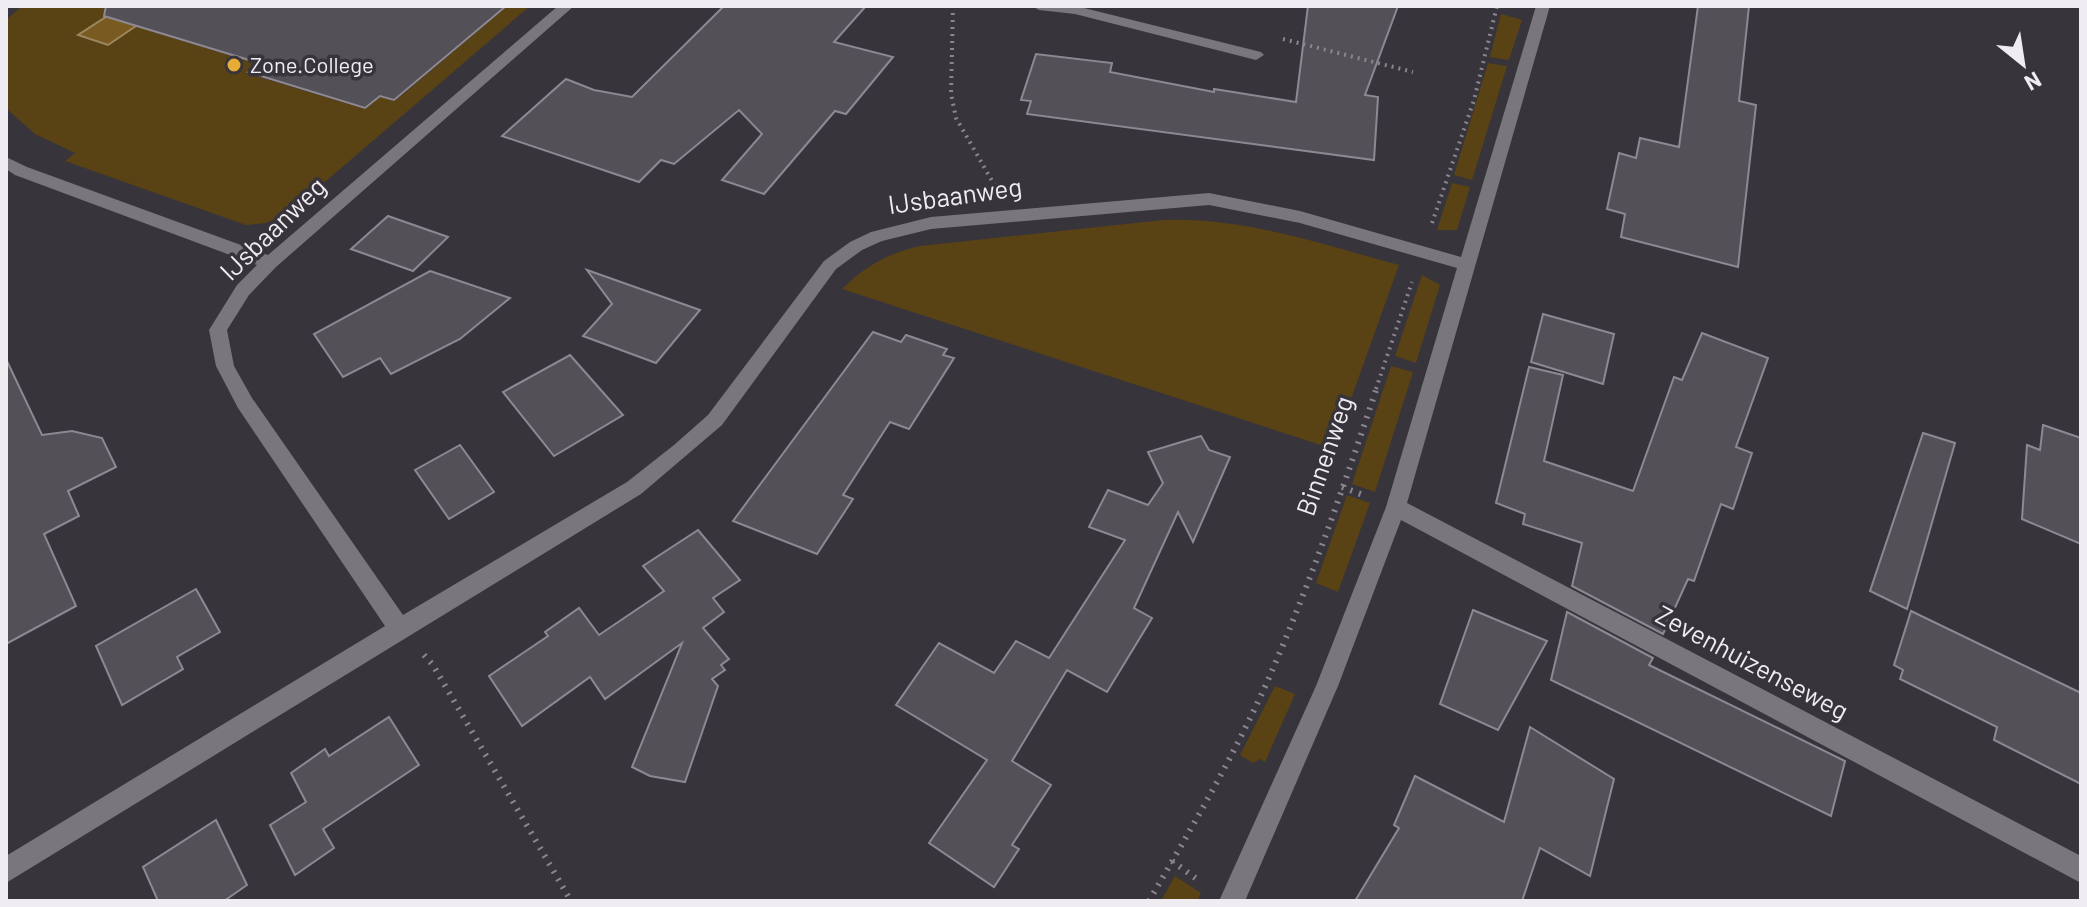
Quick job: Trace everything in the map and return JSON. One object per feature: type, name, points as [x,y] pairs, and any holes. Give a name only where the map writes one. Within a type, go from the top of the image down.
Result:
[{"type":"street","name":"IJsbaanweg","points":[[400,629],[245,403],[225,366],[218,330],[243,290],[270,263],[567,6]]},
{"type":"street","points":[[1039,6],[1075,10],[1256,55]]},
{"type":"street","points":[[1232,901],[1327,686],[1396,507],[1543,6]]},
{"type":"street","points":[[6,162],[21,171],[270,263]]},
{"type":"street","name":"IJsbaanweg","points":[[6,870],[634,488],[715,420],[830,265],[856,246],[904,228],[1023,213],[1209,199],[1286,213],[1467,265]]},
{"type":"street","name":"Zevenhuizenseweg","points":[[1396,507],[2081,870]]},
{"type":"path","points":[[953,6],[951,94],[956,118],[996,187],[1023,213]]},
{"type":"path","name":"Binnenweg","points":[[1149,901],[1224,768],[1266,682],[1342,487],[1474,100],[1497,6]]},
{"type":"path","points":[[1256,55],[1268,35],[1413,72]]},
{"type":"path","points":[[400,629],[433,665],[571,901]]},
{"type":"shaded area","name":"Zone.College","points":[[22,6],[106,6],[118,10],[134,26],[228,55],[236,49],[265,58],[246,73],[365,109],[380,97],[395,101],[505,8],[501,6],[530,6],[291,211],[266,223],[246,225],[65,161],[75,153],[35,134],[9,111],[6,107],[6,20]]},
{"type":"shaded area","points":[[123,6],[136,26],[108,45],[78,35]]},
{"type":"shaded area","points":[[1501,14],[1522,20],[1509,60],[1490,57]]},
{"type":"shaded area","points":[[1488,63],[1507,66],[1472,180],[1454,175]]},
{"type":"shaded area","points":[[1452,183],[1470,187],[1457,230],[1437,230]]},
{"type":"shaded area","points":[[1163,220],[1253,227],[1399,265],[1333,449],[842,289],[878,262],[920,246]]},
{"type":"shaded area","points":[[1422,275],[1440,285],[1416,363],[1395,356]]},
{"type":"shaded area","points":[[1391,366],[1413,372],[1375,492],[1352,484]]},
{"type":"shaded area","points":[[1347,495],[1370,503],[1338,592],[1316,583]]},
{"type":"shaded area","points":[[1275,686],[1295,694],[1265,762],[1260,759],[1253,763],[1240,755]]},
{"type":"shaded area","points":[[1175,876],[1201,893],[1197,901],[1161,901]]},
{"type":"building","points":[[106,6],[506,6],[394,100],[380,96],[365,108],[248,72],[259,63],[104,16]]},
{"type":"building","points":[[724,6],[866,6],[834,42],[893,57],[846,114],[835,111],[764,194],[722,180],[762,134],[739,110],[674,164],[661,160],[639,182],[502,136],[566,79],[594,90],[632,97]]},
{"type":"building","points":[[1308,6],[1398,6],[1365,95],[1378,97],[1374,160],[1027,114],[1031,101],[1021,100],[1036,54],[1112,63],[1110,72],[1214,92],[1214,89],[1296,102]]},
{"type":"building","points":[[1698,6],[1749,6],[1739,101],[1756,105],[1738,267],[1621,237],[1625,214],[1607,209],[1619,153],[1636,158],[1640,138],[1679,147]]},
{"type":"building","points":[[388,216],[448,237],[413,271],[351,249]]},
{"type":"building","points":[[587,270],[700,310],[656,363],[583,336],[612,304]]},
{"type":"building","points":[[430,271],[510,298],[460,339],[391,374],[380,358],[343,377],[314,334]]},
{"type":"building","points":[[1543,314],[1614,334],[1603,384],[1531,362]]},
{"type":"building","points":[[873,332],[901,342],[906,335],[947,349],[943,355],[954,358],[909,429],[890,422],[843,495],[853,499],[817,554],[733,521]]},
{"type":"building","points":[[1702,333],[1768,358],[1736,447],[1752,453],[1733,509],[1721,504],[1694,581],[1688,579],[1663,634],[1572,586],[1582,543],[1523,524],[1525,514],[1496,503],[1529,367],[1563,375],[1544,461],[1633,491],[1674,377],[1682,380]]},
{"type":"building","points":[[570,355],[623,415],[554,456],[503,392]]},
{"type":"building","points":[[6,359],[42,435],[72,431],[102,438],[116,467],[68,491],[79,516],[44,534],[76,606],[6,644]]},
{"type":"building","points":[[2043,425],[2081,438],[2081,544],[2022,519],[2027,445],[2040,450]]},
{"type":"building","points":[[1923,433],[1955,443],[1907,609],[1870,591]]},
{"type":"building","points":[[1201,436],[1209,450],[1230,457],[1193,542],[1178,512],[1134,608],[1152,618],[1107,692],[1067,670],[1012,761],[1051,785],[1012,845],[1019,849],[994,887],[929,843],[987,760],[896,705],[939,643],[994,673],[1016,641],[1049,658],[1125,540],[1089,527],[1108,490],[1148,505],[1163,483],[1148,452]]},
{"type":"building","points":[[460,445],[494,492],[449,519],[415,470]]},
{"type":"building","points":[[698,530],[740,580],[713,598],[724,612],[703,628],[729,659],[721,665],[725,670],[712,679],[718,686],[685,782],[650,776],[632,767],[682,643],[605,699],[590,677],[522,726],[489,676],[548,636],[545,632],[579,608],[599,635],[664,591],[643,566]]},
{"type":"building","points":[[196,589],[220,632],[177,657],[183,669],[122,705],[96,646]]},
{"type":"building","points":[[1473,610],[1547,641],[1498,730],[1440,704]]},
{"type":"building","points":[[1911,611],[2081,693],[2081,784],[1994,740],[1997,727],[1900,679],[1903,670],[1894,665]]},
{"type":"building","points":[[1567,612],[1653,658],[1649,665],[1845,761],[1831,816],[1551,680]]},
{"type":"building","points":[[389,717],[419,765],[323,829],[334,848],[295,875],[270,825],[306,802],[291,773],[325,749],[329,756]]},
{"type":"building","points":[[1530,727],[1614,779],[1590,876],[1540,848],[1522,901],[1355,901],[1399,828],[1394,825],[1415,776],[1504,822]]},
{"type":"building","points":[[216,820],[247,885],[224,901],[158,901],[143,867]]},
{"type":"place","name":"Zone.College","points":[[234,65]]}]
